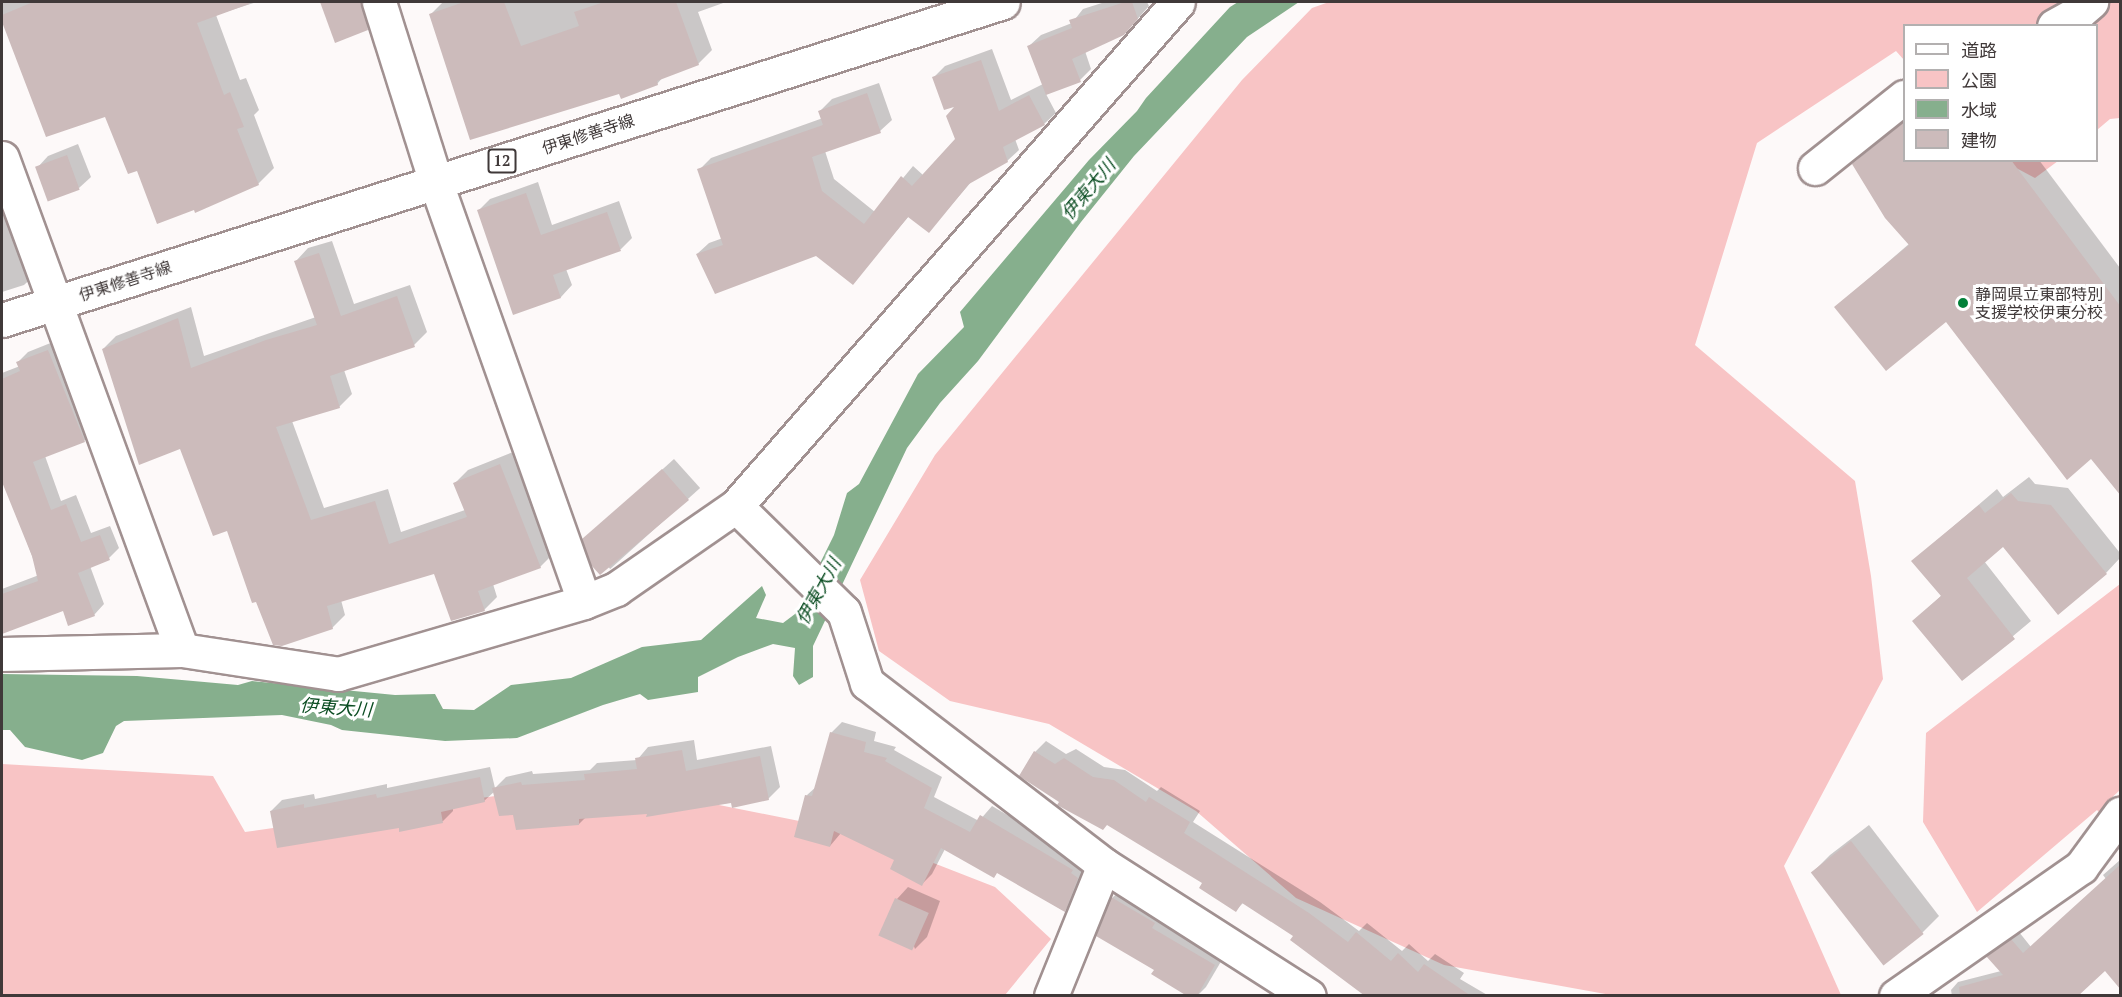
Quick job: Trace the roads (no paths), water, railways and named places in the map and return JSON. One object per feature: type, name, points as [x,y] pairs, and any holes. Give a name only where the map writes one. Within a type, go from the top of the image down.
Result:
[{"type":"street","points":[[379,2],[436,183],[584,602]]},
{"type":"street","name":"伊東修善寺線","points":[[2,320],[1003,2]]},
{"type":"street","points":[[2,654],[182,650],[338,674],[584,602],[616,589],[736,506],[1178,2]]},
{"type":"street","points":[[2058,24],[2091,2]]},
{"type":"street","points":[[1815,168],[1903,99]]},
{"type":"street","points":[[2,158],[182,650]]},
{"type":"street","points":[[736,506],[844,612],[867,683],[1104,865],[1309,996]]},
{"type":"street","points":[[1896,996],[2081,867],[2121,814]]},
{"type":"street","points":[[1051,996],[1104,865]]},
{"type":"water","name":"伊東大川","points":[[1238,2],[1299,2],[1247,37],[1134,156],[1081,222],[978,361],[940,403],[907,448],[813,646],[813,677],[799,685],[793,676],[795,648],[773,644],[738,657],[698,677],[698,692],[648,700],[640,694],[603,705],[517,738],[445,741],[342,730],[331,725],[282,715],[124,721],[116,726],[103,753],[82,760],[25,747],[10,730],[2,730],[2,674],[137,676],[238,685],[252,681],[395,695],[435,694],[443,709],[474,710],[511,685],[571,678],[642,647],[701,640],[762,586],[766,595],[756,618],[783,623],[795,614],[834,535],[847,493],[859,484],[918,374],[964,327],[960,312],[1089,160],[1137,111],[1146,98],[1230,7]]},
{"type":"place","name":"静岡県立東部特別 支援学校伊東分校","points":[[1963,303]]}]
